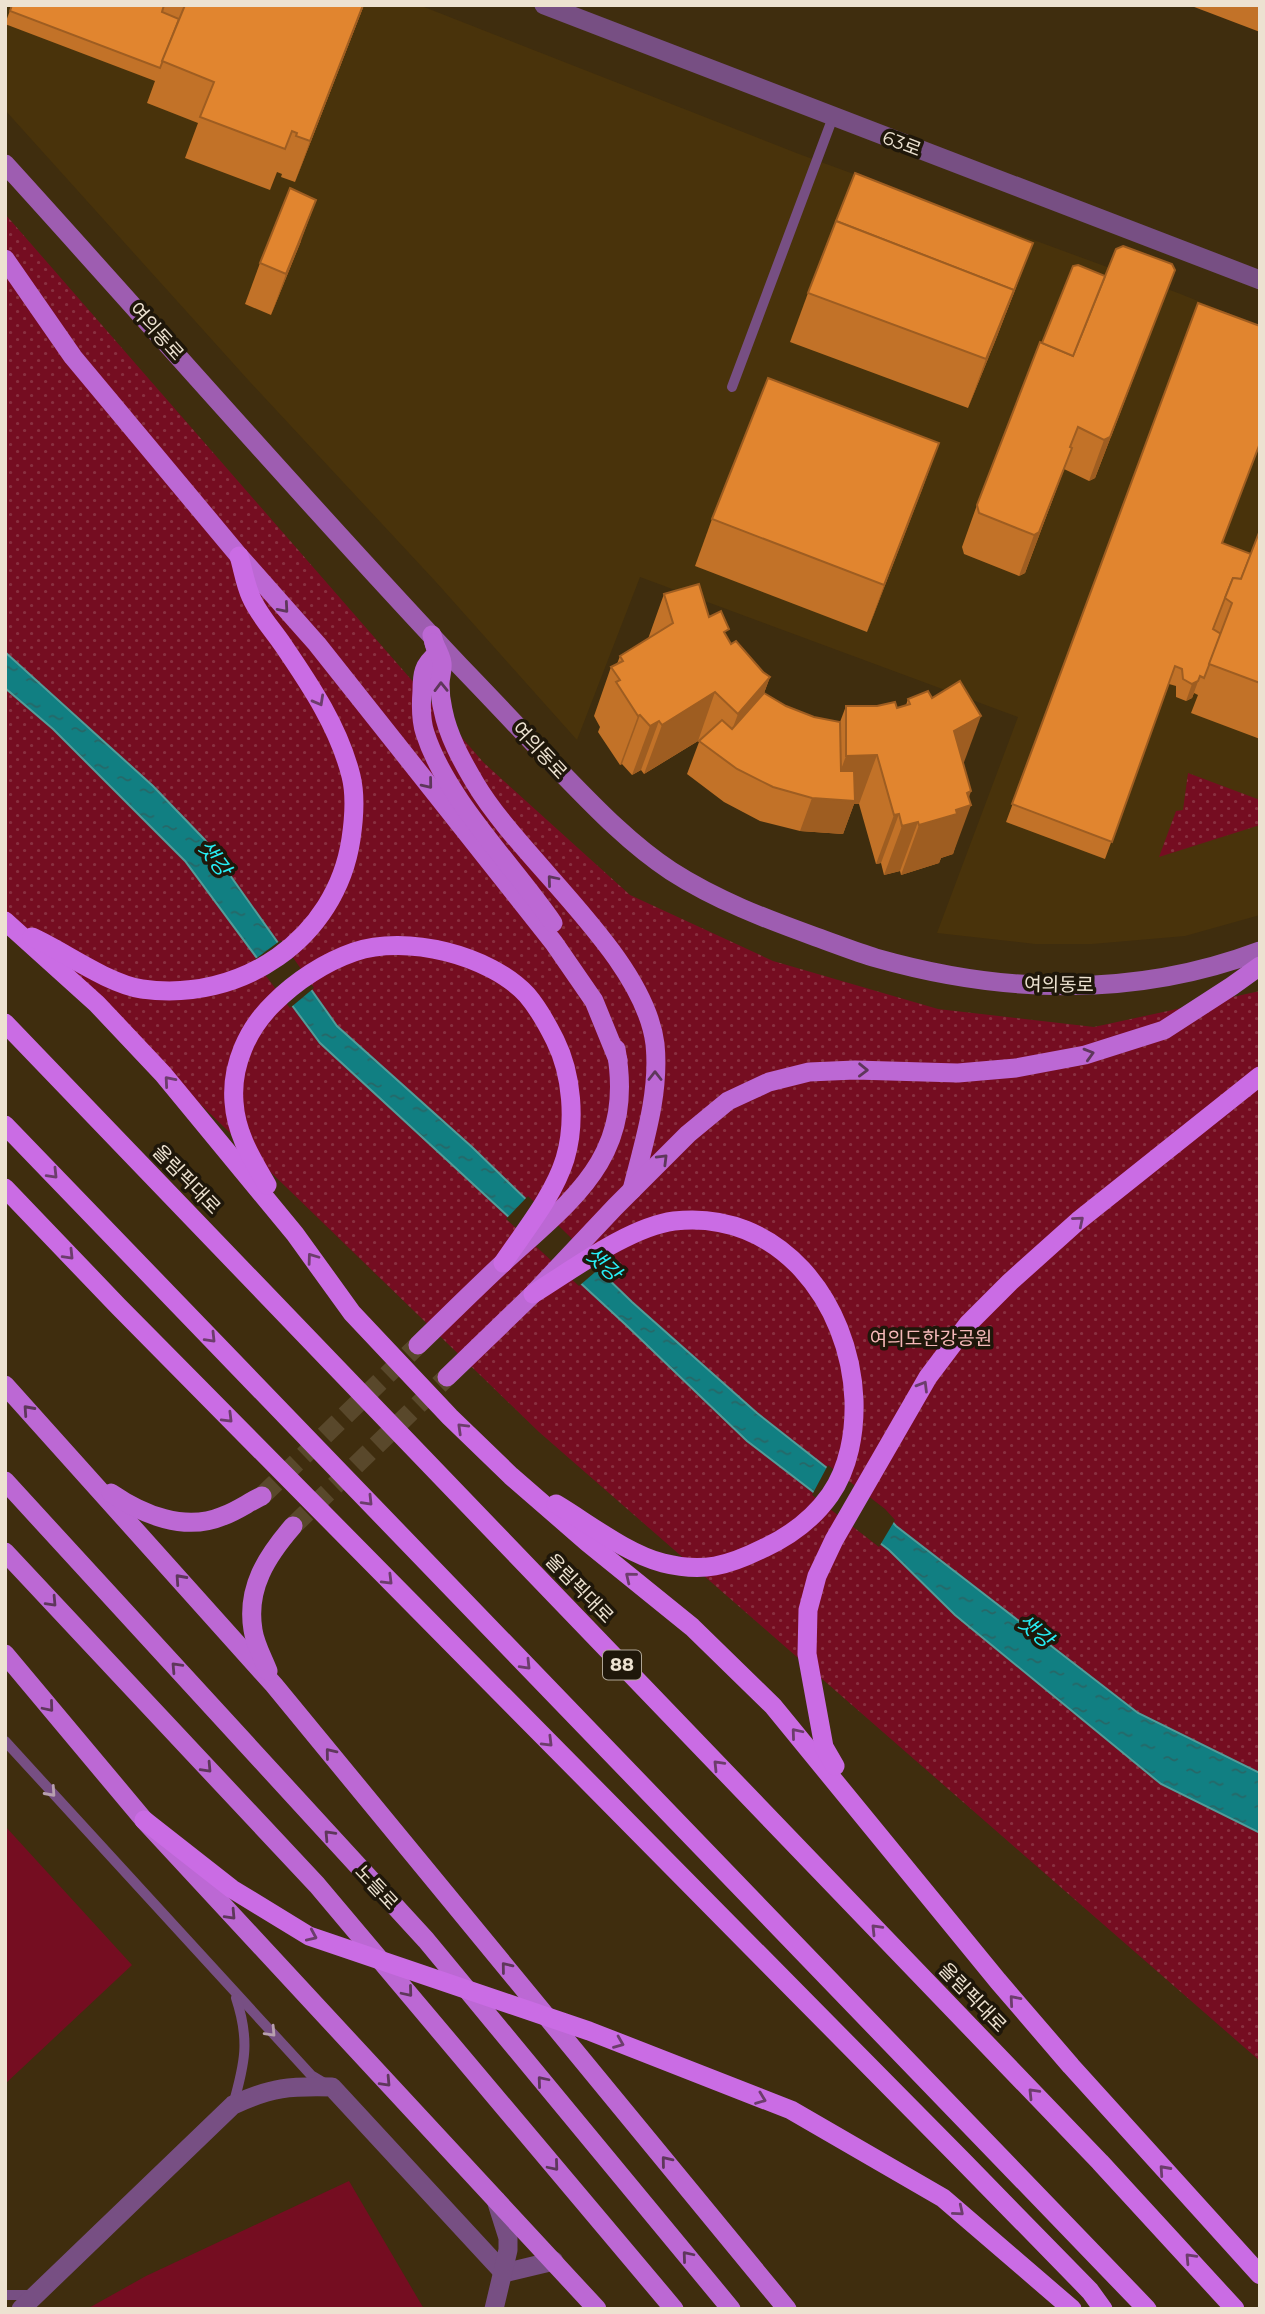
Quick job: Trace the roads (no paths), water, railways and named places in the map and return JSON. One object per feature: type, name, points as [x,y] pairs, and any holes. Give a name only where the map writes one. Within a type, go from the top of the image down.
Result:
[{"type":"highway","points":[[10,925],[106,976],[140,988],[179,991],[209,988],[263,967],[307,931],[325,908],[338,885],[349,854],[354,817],[352,778],[338,736],[310,684],[251,598],[239,556]]},
{"type":"highway","points":[[10,925],[97,1004],[163,1074],[295,1234],[352,1313],[450,1417],[511,1476],[587,1542],[692,1627],[773,1706],[1071,2067],[1260,2275]]},
{"type":"highway","points":[[295,1234],[242,1141],[233,1102],[236,1070],[245,1042],[261,1015],[284,992],[304,978],[356,951],[396,945],[429,948],[462,956],[498,973],[525,994],[545,1020],[556,1042],[570,1085],[570,1124],[565,1157],[552,1188],[503,1263]]},
{"type":"highway","name":"올림픽대로","points":[[5,1023],[1080,2142],[1236,2309]]},
{"type":"highway","points":[[870,1824],[824,1747],[807,1654],[808,1610],[817,1576],[834,1540],[928,1377],[968,1324],[1078,1221],[1260,1076]]},
{"type":"highway","points":[[5,1125],[1147,2309]]},
{"type":"highway","points":[[5,1188],[118,1306],[1090,2291],[1103,2309]]},
{"type":"highway","points":[[511,1476],[629,1548],[661,1562],[695,1568],[733,1564],[805,1524],[830,1494],[848,1459],[855,1424],[853,1378],[844,1338],[826,1300],[800,1268],[765,1239],[727,1223],[673,1222],[639,1231],[533,1294]]},
{"type":"highway","points":[[144,1820],[232,1889],[309,1936],[589,2031],[791,2110],[943,2198],[1072,2309]]},
{"type":"main road","name":"여의동로","points":[[5,164],[432,635],[588,801],[629,839],[670,870],[715,896],[768,920],[875,958],[964,978],[1041,986],[1121,985],[1199,969],[1260,951]]},
{"type":"main road","points":[[5,259],[73,357],[239,556],[317,644],[554,943],[594,1001],[618,1060]]},
{"type":"main road","points":[[418,1345],[503,1263],[563,1211],[589,1181],[606,1150],[620,1094],[612,1025],[598,990],[534,894],[465,807],[441,770],[424,732],[422,673],[427,662],[437,654],[432,635]]},
{"type":"main road","points":[[432,635],[442,664],[440,684],[443,712],[456,747],[476,784],[503,823],[604,942],[627,974],[644,1009],[654,1042],[655,1096],[632,1190]]},
{"type":"main road","points":[[447,1377],[533,1294],[688,1134],[727,1101],[769,1082],[809,1072],[855,1070],[958,1073],[1005,1069],[1085,1055],[1164,1030],[1260,966]]},
{"type":"main road","points":[[5,1385],[274,1685],[787,2309]]},
{"type":"main road","points":[[91,1480],[144,1513],[192,1522],[222,1517],[262,1496]]},
{"type":"main road","name":"노들로","points":[[5,1481],[426,1940],[731,2309]]},
{"type":"main road","points":[[274,1685],[253,1631],[252,1602],[258,1575],[273,1549],[293,1526]]},
{"type":"main road","points":[[5,1552],[317,1885],[674,2309]]},
{"type":"main road","points":[[5,1654],[144,1820],[597,2309]]},
{"type":"street","name":"63로","points":[[544,5],[1260,280]]},
{"type":"street","points":[[28,2302],[233,2105],[262,2092],[297,2086],[332,2087],[504,2273]]},
{"type":"street","points":[[494,2309],[508,2250],[508,2238],[495,2200]]},
{"type":"street","points":[[504,2273],[554,2261]]},
{"type":"lane","points":[[732,387],[833,117]]},
{"type":"lane","points":[[5,1741],[311,2075],[332,2087]]},
{"type":"lane","points":[[233,2105],[245,2053],[244,2024],[234,1992]]},
{"type":"lane","points":[[5,2295],[28,2302]]},
{"type":"water","name":"샛강","points":[[5,652],[153,786],[205,840],[337,1026],[472,1147],[632,1302],[757,1413],[883,1512],[896,1526],[1138,1713],[1260,1773],[1260,1833],[1161,1784],[955,1615],[889,1550],[747,1441],[626,1325],[320,1043],[185,861],[53,729],[5,688]]},
{"type":"tunnel","points":[[262,1496],[418,1345]]},
{"type":"tunnel","points":[[293,1526],[447,1377]]},
{"type":"park label","name":"여의도한강공원","points":[[931,1338]]}]
